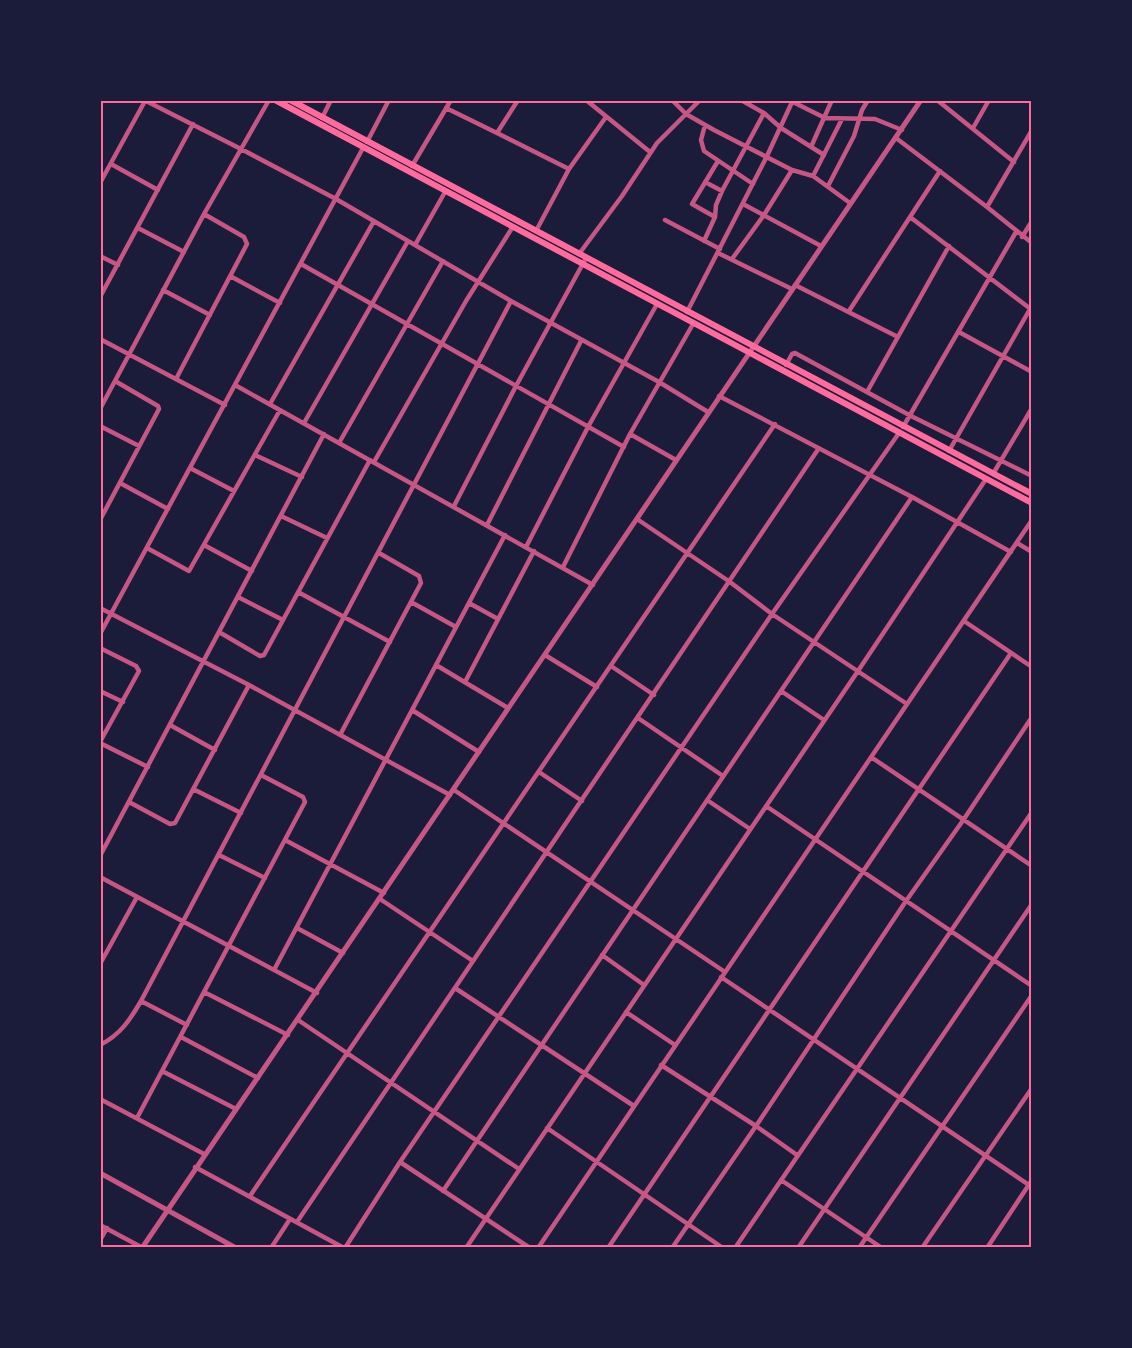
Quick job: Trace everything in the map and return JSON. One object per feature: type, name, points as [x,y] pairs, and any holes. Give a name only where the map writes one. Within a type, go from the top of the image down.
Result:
[{"type":"main road","points":[[275,100],[412,166],[536,231],[579,254],[584,261],[693,324],[819,382],[986,479],[1032,503]]},
{"type":"main road","points":[[290,100],[512,228],[687,312],[752,351],[901,430],[949,451],[1032,494]]},
{"type":"main road","points":[[497,220],[501,213]]},
{"type":"street","points":[[100,409],[204,214],[269,100]]},
{"type":"street","points":[[322,118],[331,100]]},
{"type":"street","points":[[100,634],[389,100]]},
{"type":"street","points":[[412,166],[451,100]]},
{"type":"street","points":[[497,133],[518,100]]},
{"type":"street","points":[[586,100],[650,152]]},
{"type":"street","points":[[672,100],[686,114],[705,125],[792,170],[813,176],[850,203]]},
{"type":"street","points":[[579,254],[622,196],[650,152],[700,100]]},
{"type":"street","points":[[741,100],[764,113],[781,128],[824,155]]},
{"type":"street","points":[[812,147],[832,100]]},
{"type":"street","points":[[828,186],[854,136],[868,100]]},
{"type":"street","points":[[100,1225],[143,1247],[195,1167],[317,993],[921,100]]},
{"type":"street","points":[[938,100],[1014,162]]},
{"type":"street","points":[[973,128],[989,100]]},
{"type":"street","points":[[100,183],[145,101],[153,102],[336,199],[708,412]]},
{"type":"street","points":[[687,312],[793,101],[825,118],[875,119],[902,130]]},
{"type":"street","points":[[447,108],[569,169]]},
{"type":"street","points":[[704,241],[715,218],[716,205],[722,191],[764,113]]},
{"type":"street","points":[[536,231],[569,169],[606,117]]},
{"type":"street","points":[[813,176],[842,119]]},
{"type":"street","points":[[100,297],[193,124]]},
{"type":"street","points":[[705,125],[701,140],[707,155],[753,184]]},
{"type":"street","points":[[987,207],[1032,130]]},
{"type":"street","points":[[896,138],[1032,243]]},
{"type":"street","points":[[715,218],[693,205],[718,161]]},
{"type":"street","points":[[111,164],[158,190]]},
{"type":"street","points":[[732,259],[764,215],[792,170]]},
{"type":"street","points":[[849,311],[940,171]]},
{"type":"street","points":[[705,182],[722,191]]},
{"type":"street","points":[[415,245],[446,192]]},
{"type":"street","points":[[743,204],[821,246]]},
{"type":"street","points":[[176,379],[246,247],[247,241],[244,237],[204,214]]},
{"type":"street","points":[[910,217],[1031,309],[949,451]]},
{"type":"street","points":[[665,220],[732,259],[849,311],[898,337]]},
{"type":"street","points":[[270,404],[374,221]]},
{"type":"street","points":[[1022,237],[1032,221]]},
{"type":"street","points":[[138,228],[184,252]]},
{"type":"street","points":[[219,632],[262,657],[327,538],[512,228]]},
{"type":"street","points":[[195,1167],[344,1248],[434,1111],[772,614],[911,416],[1016,232]]},
{"type":"street","points":[[304,423],[408,241]]},
{"type":"street","points":[[867,392],[949,246]]},
{"type":"street","points":[[100,256],[118,265]]},
{"type":"street","points":[[339,443],[443,261]]},
{"type":"street","points":[[453,506],[584,261]]},
{"type":"street","points":[[301,264],[624,447]]},
{"type":"street","points":[[230,276],[280,303]]},
{"type":"street","points":[[163,290],[210,315]]},
{"type":"street","points":[[100,1045],[110,1040],[126,1026],[141,1001],[511,301]]},
{"type":"street","points":[[526,547],[623,362],[657,304]]},
{"type":"street","points":[[563,567],[630,434],[693,324]]},
{"type":"street","points":[[959,332],[1032,372]]},
{"type":"street","points":[[100,339],[225,405]]},
{"type":"street","points":[[487,525],[581,340]]},
{"type":"street","points":[[786,365],[794,353],[911,416],[1032,476]]},
{"type":"street","points":[[819,382],[826,370]]},
{"type":"street","points":[[100,520],[159,408],[115,381]]},
{"type":"street","points":[[235,385],[593,585]]},
{"type":"street","points":[[719,396],[957,521],[1011,552]]},
{"type":"street","points":[[993,474],[1032,408]]},
{"type":"street","points":[[147,548],[189,572],[280,410]]},
{"type":"street","points":[[250,1196],[775,424]]},
{"type":"street","points":[[100,426],[139,446]]},
{"type":"street","points":[[100,856],[324,434]]},
{"type":"street","points":[[630,434],[676,460]]},
{"type":"street","points":[[297,1222],[819,448]]},
{"type":"street","points":[[255,454],[302,477]]},
{"type":"street","points":[[190,468],[234,491]]},
{"type":"street","points":[[466,1248],[986,479]]},
{"type":"street","points":[[120,483],[168,509]]},
{"type":"street","points":[[443,1191],[912,497]]},
{"type":"street","points":[[281,516],[327,538]]},
{"type":"street","points":[[638,519],[730,582],[772,614],[907,704]]},
{"type":"street","points":[[541,1246],[596,1161],[1032,520]]},
{"type":"street","points":[[274,970],[505,535]]},
{"type":"street","points":[[1017,543],[1032,552]]},
{"type":"street","points":[[204,545],[252,571]]},
{"type":"street","points":[[465,682],[534,551]]},
{"type":"street","points":[[340,735],[421,583],[421,578],[379,553]]},
{"type":"street","points":[[298,592],[390,642]]},
{"type":"street","points":[[238,597],[283,620]]},
{"type":"street","points":[[411,603],[456,627]]},
{"type":"street","points":[[469,603],[498,619]]},
{"type":"street","points":[[100,608],[249,685],[386,760],[452,792],[504,823],[675,939],[769,1009],[1030,1184],[987,1248]]},
{"type":"street","points":[[964,621],[1032,667]]},
{"type":"street","points":[[100,648],[138,668],[138,673],[100,742],[147,767]]},
{"type":"street","points":[[608,1248],[1011,653]]},
{"type":"street","points":[[545,655],[597,687]]},
{"type":"street","points":[[436,665],[508,708]]},
{"type":"street","points":[[611,666],[654,694]]},
{"type":"street","points":[[129,802],[172,824],[176,822],[249,685]]},
{"type":"street","points":[[100,691],[123,702]]},
{"type":"street","points":[[781,691],[824,720]]},
{"type":"street","points":[[412,710],[479,752]]},
{"type":"street","points":[[672,1248],[1032,717]]},
{"type":"street","points":[[638,718],[723,776]]},
{"type":"street","points":[[170,725],[215,750]]},
{"type":"street","points":[[872,757],[1032,866]]},
{"type":"street","points":[[539,772],[582,801]]},
{"type":"street","points":[[137,1118],[305,800],[302,796],[261,775]]},
{"type":"street","points":[[193,789],[241,813]]},
{"type":"street","points":[[707,800],[750,829]]},
{"type":"street","points":[[766,806],[1032,986]]},
{"type":"street","points":[[735,1248],[949,930],[1032,812]]},
{"type":"street","points":[[285,840],[384,893]]},
{"type":"street","points":[[219,855],[265,878]]},
{"type":"street","points":[[100,877],[317,993]]},
{"type":"street","points":[[100,964],[137,897]]},
{"type":"street","points":[[380,899],[473,961]]},
{"type":"street","points":[[798,1248],[1032,904]]},
{"type":"street","points":[[297,927],[344,953]]},
{"type":"street","points":[[602,955],[644,985]]},
{"type":"street","points":[[455,988],[634,1106]]},
{"type":"street","points":[[204,992],[288,1035]]},
{"type":"street","points":[[859,1248],[1032,995]]},
{"type":"street","points":[[141,1001],[187,1025]]},
{"type":"street","points":[[626,1012],[675,1045]]},
{"type":"street","points":[[298,1020],[519,1169]]},
{"type":"street","points":[[181,1037],[258,1078]]},
{"type":"street","points":[[661,1065],[797,1155]]},
{"type":"street","points":[[162,1071],[236,1109]]},
{"type":"street","points":[[922,1248],[1032,1088]]},
{"type":"street","points":[[100,1106],[102,1100],[204,1154]]},
{"type":"street","points":[[547,1128],[723,1248]]},
{"type":"street","points":[[400,1162],[530,1248]]},
{"type":"street","points":[[100,1173],[236,1248]]},
{"type":"street","points":[[781,1180],[882,1248]]},
{"type":"street","points":[[271,1248],[290,1219]]},
{"type":"street","points":[[100,1239],[107,1228]]}]
